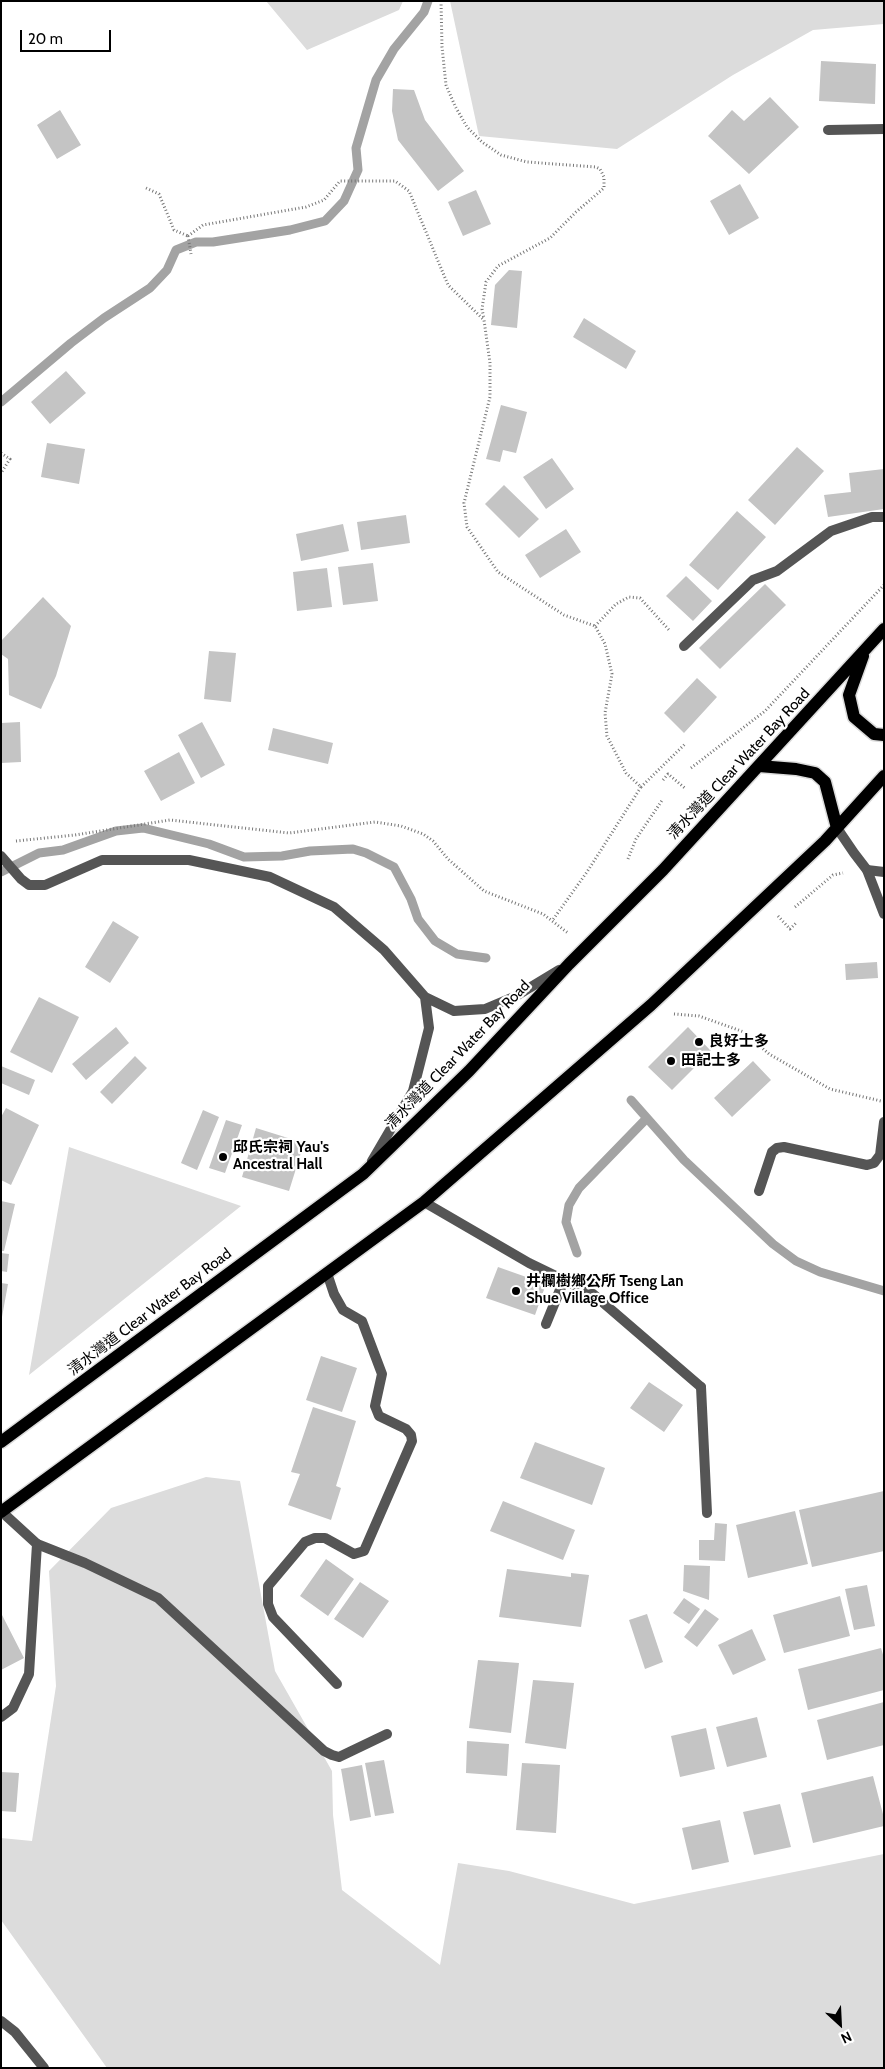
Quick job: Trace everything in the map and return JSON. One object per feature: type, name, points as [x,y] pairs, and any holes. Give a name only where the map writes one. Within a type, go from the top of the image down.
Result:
[{"type":"main road","name":"清水灣道 Clear Water Bay Road","points":[[1,1442],[363,1174],[469,1071],[569,964],[663,870],[884,629]]},
{"type":"main road","points":[[865,650],[849,695],[854,717],[874,734],[884,735]]},
{"type":"main road","points":[[759,766],[796,769],[815,773],[825,782],[838,828]]},
{"type":"main road","points":[[2,1512],[424,1202],[652,1005],[826,841],[884,776]]},
{"type":"street","points":[[828,130],[884,129]]},
{"type":"street","points":[[684,646],[753,580],[777,571],[831,531],[872,517],[884,516]]},
{"type":"street","points":[[838,828],[867,870],[884,914]]},
{"type":"street","points":[[1,856],[20,879],[29,885],[45,886],[102,860],[189,860],[270,877],[334,907],[384,950],[425,997],[454,1011],[485,1009],[516,996],[569,964]]},
{"type":"street","points":[[867,870],[884,872]]},
{"type":"street","points":[[363,1174],[387,1138],[413,1090],[430,1028],[425,997]]},
{"type":"street","points":[[759,1191],[772,1152],[777,1148],[784,1147],[867,1165],[874,1163],[880,1155],[884,1122]]},
{"type":"street","points":[[424,1202],[530,1263],[593,1294],[700,1387],[707,1513]]},
{"type":"street","points":[[326,1273],[343,1310],[362,1321],[382,1374],[375,1406],[380,1416],[406,1429],[411,1435],[412,1441],[364,1551],[354,1554],[325,1538],[315,1538],[304,1542],[268,1586],[268,1604],[273,1616],[338,1684]]},
{"type":"street","points":[[546,1324],[564,1280]]},
{"type":"street","points":[[2,1512],[37,1544],[85,1563],[158,1598],[324,1751],[339,1757],[387,1734]]},
{"type":"street","points":[[1,1717],[13,1708],[29,1674],[37,1544]]},
{"type":"street","points":[[1,2021],[15,2032],[44,2068]]},
{"type":"path","points":[[441,1],[442,47],[446,85],[455,106],[467,126],[482,142],[501,155],[527,162],[596,167],[600,169],[604,177],[604,188],[550,238],[498,266],[486,282],[482,309],[490,363],[490,397],[464,503],[467,527],[498,572],[564,614],[595,626],[605,644],[612,674],[605,713],[607,736],[626,773],[641,786]]},
{"type":"path","points":[[188,236],[203,225],[306,207],[324,200],[340,181],[395,181],[409,190],[448,285],[484,320]]},
{"type":"path","points":[[146,188],[159,194],[174,230],[188,236]]},
{"type":"path","points":[[188,236],[191,254]]},
{"type":"path","points":[[1,453],[10,459],[1,473]]},
{"type":"path","points":[[691,768],[765,711],[884,585]]},
{"type":"path","points":[[595,626],[616,604],[629,597],[640,598],[684,646]]},
{"type":"path","points":[[552,921],[587,872],[641,786],[685,744]]},
{"type":"path","points":[[663,780],[668,774],[686,789]]},
{"type":"path","points":[[628,859],[636,838],[663,799]]},
{"type":"path","points":[[8,838],[15,841],[66,836],[170,820],[289,833],[375,822],[401,826],[423,834],[433,841],[448,859],[484,891],[543,914],[569,934]]},
{"type":"path","points":[[795,907],[834,875]]},
{"type":"path","points":[[776,913],[790,929],[797,922]]},
{"type":"path","points":[[652,1005],[665,1013],[699,1016],[744,1032],[769,1054],[830,1089],[884,1102]]},
{"type":"shaded area","points":[[266,1],[403,1],[399,10],[307,50]]},
{"type":"shaded area","points":[[450,1],[884,1],[884,24],[813,30],[733,75],[617,149],[479,136]]},
{"type":"shaded area","points":[[69,1147],[241,1206],[29,1375]]},
{"type":"shaded area","points":[[206,1477],[240,1481],[275,1671],[332,1771],[333,1815],[342,1890],[440,1965],[458,1863],[509,1871],[634,1904],[884,1854],[884,2068],[107,2068],[1,1920],[1,1838],[32,1841],[56,1686],[49,1571],[111,1508]]},
{"type":"building","points":[[821,61],[876,64],[875,104],[819,101]]},
{"type":"building","points":[[393,89],[414,90],[425,120],[464,171],[438,191],[398,140],[392,111]]},
{"type":"building","points":[[770,97],[799,127],[749,174],[708,136],[732,110],[744,121]]},
{"type":"building","points":[[60,110],[81,145],[57,159],[37,125]]},
{"type":"building","points":[[740,184],[759,218],[729,235],[710,201]]},
{"type":"building","points":[[476,190],[491,224],[463,236],[448,202]]},
{"type":"building","points":[[509,270],[522,271],[517,328],[491,325],[495,285]]},
{"type":"building","points":[[584,318],[636,351],[626,369],[573,337]]},
{"type":"building","points":[[66,371],[86,393],[50,424],[31,402]]},
{"type":"building","points":[[501,405],[527,412],[516,453],[503,450],[500,462],[486,459]]},
{"type":"building","points":[[47,443],[85,449],[79,484],[41,477]]},
{"type":"building","points":[[797,447],[824,471],[775,525],[748,500]]},
{"type":"building","points":[[552,458],[574,489],[546,509],[523,477]]},
{"type":"building","points":[[884,469],[884,509],[828,517],[824,495],[851,492],[849,473]]},
{"type":"building","points":[[504,485],[539,519],[519,538],[485,504]]},
{"type":"building","points":[[737,511],[766,537],[718,590],[689,565]]},
{"type":"building","points":[[406,515],[410,543],[361,550],[357,522]]},
{"type":"building","points":[[343,524],[349,551],[301,561],[296,534]]},
{"type":"building","points":[[566,529],[581,552],[540,578],[525,555]]},
{"type":"building","points":[[373,563],[378,601],[343,605],[338,567]]},
{"type":"building","points":[[327,568],[332,607],[297,611],[293,572]]},
{"type":"building","points":[[686,576],[712,601],[693,621],[666,596]]},
{"type":"building","points":[[765,584],[786,605],[720,669],[699,648]]},
{"type":"building","points":[[43,597],[71,626],[56,676],[41,709],[9,695],[8,659],[1,654],[1,641]]},
{"type":"building","points":[[209,651],[236,653],[231,702],[204,699]]},
{"type":"building","points":[[697,678],[717,697],[684,733],[664,713]]},
{"type":"building","points":[[20,722],[21,762],[1,763],[1,723]]},
{"type":"building","points":[[202,722],[225,765],[201,778],[178,735]]},
{"type":"building","points":[[273,728],[333,743],[328,764],[268,750]]},
{"type":"building","points":[[179,752],[195,783],[161,801],[144,771]]},
{"type":"building","points":[[113,921],[139,937],[110,983],[85,967]]},
{"type":"building","points":[[877,962],[878,978],[846,980],[845,964]]},
{"type":"building","points":[[39,997],[79,1017],[52,1073],[10,1052]]},
{"type":"building","points":[[116,1027],[129,1043],[86,1080],[72,1064]]},
{"type":"building","points":[[688,1027],[711,1051],[672,1090],[648,1067]]},
{"type":"building","points":[[135,1056],[147,1068],[112,1104],[100,1092]]},
{"type":"building","points":[[753,1061],[771,1080],[732,1117],[714,1098]]},
{"type":"building","points":[[1,1066],[35,1080],[29,1095],[1,1083]]},
{"type":"building","points":[[6,1108],[39,1125],[11,1185],[1,1180],[1,1117]]},
{"type":"building","points":[[203,1110],[219,1117],[197,1170],[181,1163]]},
{"type":"building","name":"邱氏宗祠 Yau's Ancestral Hall","points":[[226,1120],[242,1125],[225,1173],[209,1168]]},
{"type":"building","points":[[256,1128],[304,1143],[289,1191],[242,1177]]},
{"type":"building","points":[[1,1201],[15,1204],[4,1251],[1,1251]]},
{"type":"building","points":[[1,1253],[9,1254],[7,1272],[1,1271]]},
{"type":"building","name":"井欄樹鄉公所 Tseng Lan Shue Village Office","points":[[498,1267],[546,1284],[535,1315],[486,1298]]},
{"type":"building","points":[[1,1283],[8,1284],[2,1317],[1,1317]]},
{"type":"building","points":[[321,1356],[357,1368],[342,1412],[306,1400]]},
{"type":"building","points":[[649,1382],[683,1405],[664,1432],[630,1408]]},
{"type":"building","points":[[313,1407],[356,1421],[336,1486],[341,1488],[331,1520],[288,1505],[300,1474],[291,1472]]},
{"type":"building","points":[[535,1442],[605,1468],[592,1505],[520,1478]]},
{"type":"building","points":[[884,1491],[884,1551],[812,1567],[799,1510]]},
{"type":"building","points":[[503,1501],[575,1530],[563,1560],[490,1531]]},
{"type":"building","points":[[795,1511],[808,1564],[748,1578],[736,1525]]},
{"type":"building","points":[[715,1523],[727,1524],[725,1561],[699,1560],[699,1540],[714,1540]]},
{"type":"building","points":[[326,1559],[354,1579],[328,1616],[300,1596]]},
{"type":"building","points":[[684,1565],[710,1566],[709,1600],[683,1591]]},
{"type":"building","points":[[507,1569],[571,1577],[571,1573],[589,1575],[581,1627],[499,1617]]},
{"type":"building","points":[[360,1582],[389,1601],[363,1638],[334,1619]]},
{"type":"building","points":[[867,1585],[875,1626],[854,1630],[845,1589]]},
{"type":"building","points":[[840,1596],[850,1636],[784,1653],[773,1615]]},
{"type":"building","points":[[684,1598],[700,1609],[689,1624],[673,1613]]},
{"type":"building","points":[[705,1609],[719,1619],[697,1647],[684,1637]]},
{"type":"building","points":[[1,1613],[24,1658],[1,1670]]},
{"type":"building","points":[[647,1614],[663,1662],[645,1669],[629,1620]]},
{"type":"building","points":[[752,1629],[766,1660],[733,1675],[718,1645]]},
{"type":"building","points":[[881,1648],[884,1658],[884,1690],[808,1710],[798,1669]]},
{"type":"building","points":[[478,1660],[519,1663],[511,1733],[469,1728]]},
{"type":"building","points":[[533,1680],[574,1683],[566,1749],[525,1743]]},
{"type":"building","points":[[884,1702],[884,1745],[827,1760],[817,1720]]},
{"type":"building","points":[[757,1717],[767,1757],[727,1767],[716,1727]]},
{"type":"building","points":[[706,1728],[715,1769],[680,1777],[671,1736]]},
{"type":"building","points":[[467,1741],[509,1744],[507,1776],[466,1773]]},
{"type":"building","points":[[384,1760],[394,1813],[375,1816],[365,1763]]},
{"type":"building","points":[[522,1763],[560,1765],[556,1833],[516,1830]]},
{"type":"building","points":[[362,1765],[371,1817],[350,1821],[341,1769]]},
{"type":"building","points":[[1,1772],[19,1773],[16,1812],[1,1811]]},
{"type":"building","points":[[873,1776],[884,1818],[884,1826],[813,1843],[801,1793]]},
{"type":"building","points":[[780,1804],[791,1847],[754,1855],[743,1812]]},
{"type":"building","points":[[720,1820],[729,1862],[692,1870],[682,1828]]},
{"type":"waterway","points":[[1,402],[71,343],[104,318],[150,288],[167,270],[176,250],[196,242],[213,242],[290,230],[325,221],[344,201],[358,170],[356,148],[376,80],[394,49],[424,12],[428,1]]},
{"type":"waterway","points":[[1,872],[39,853],[63,850],[116,831],[143,828],[209,844],[244,857],[282,856],[310,851],[353,849],[366,853],[394,867],[411,899],[418,919],[435,941],[457,954],[486,958]]},
{"type":"waterway","points":[[631,1100],[684,1160],[773,1244],[796,1261],[820,1272],[884,1291]]},
{"type":"waterway","points":[[577,1253],[566,1222],[569,1205],[579,1188],[647,1118]]},
{"type":"place","name":"良好士多","points":[[699,1042]]},
{"type":"place","name":"田記士多","points":[[671,1061]]},
{"type":"place","name":"邱氏宗祠 Yau's Ancestral Hall","points":[[223,1157]]},
{"type":"place","name":"井欄樹鄉公所 Tseng Lan Shue Village Office","points":[[516,1291]]}]
